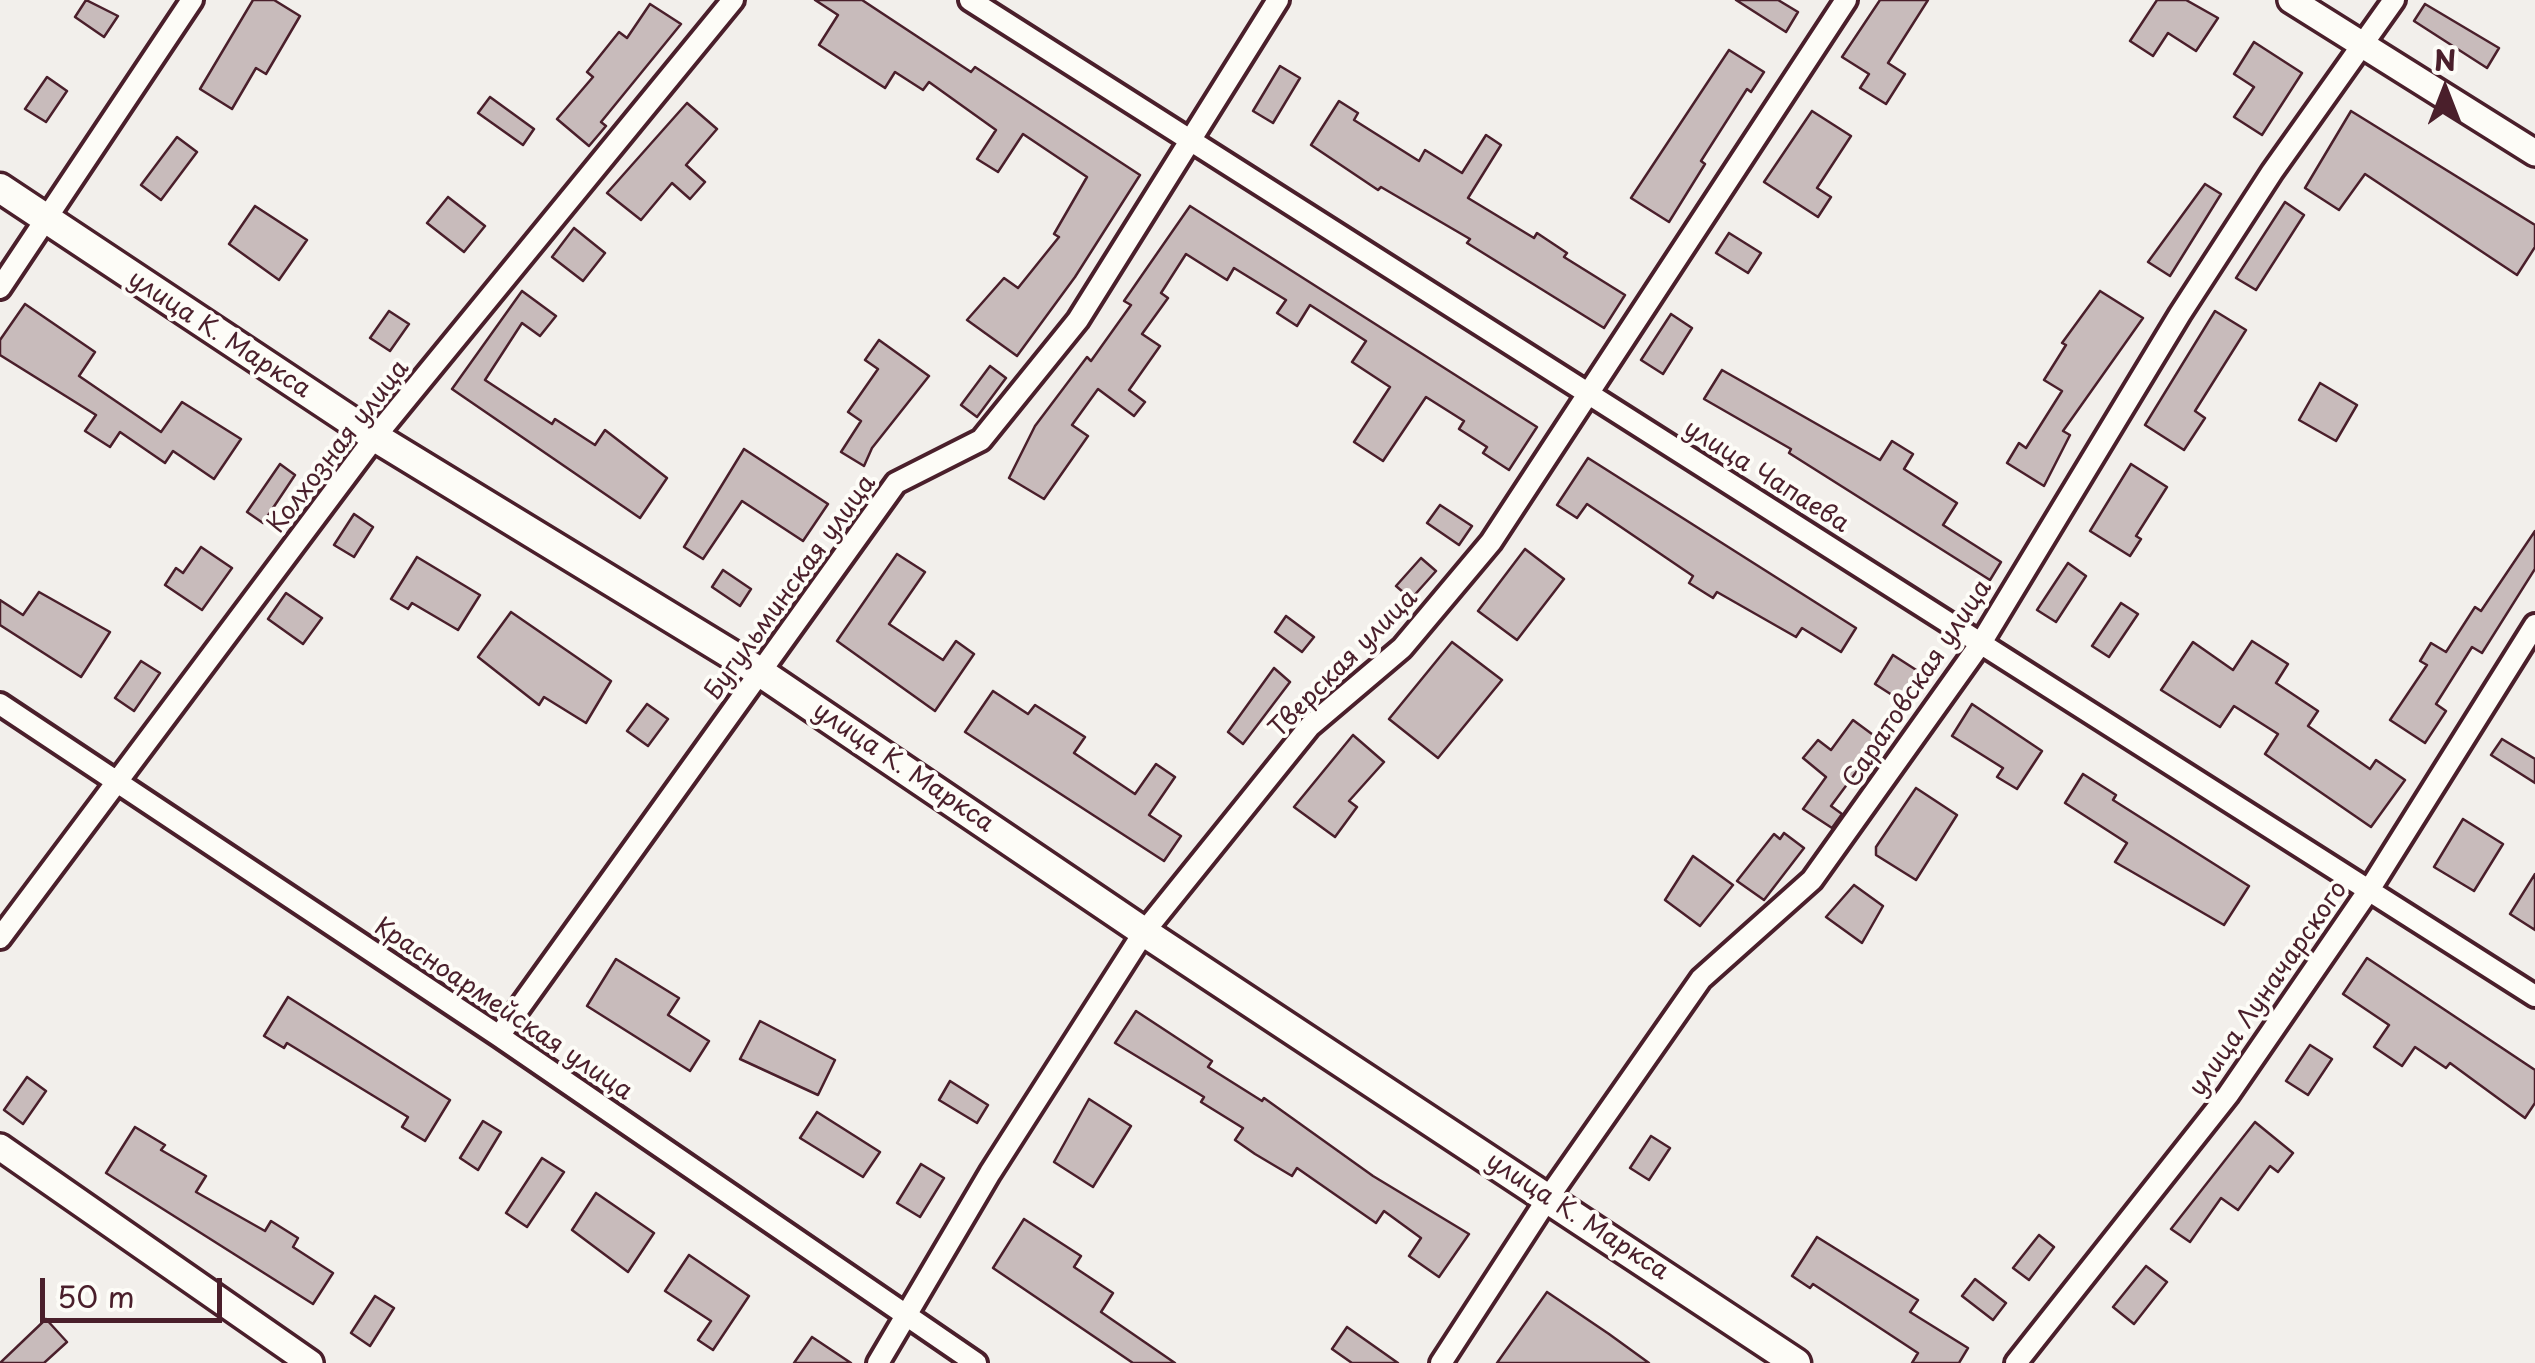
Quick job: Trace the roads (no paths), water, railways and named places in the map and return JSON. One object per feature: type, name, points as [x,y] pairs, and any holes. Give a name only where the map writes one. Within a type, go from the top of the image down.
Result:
[{"type":"main road","name":"улица К. Маркса","points":[[0,188],[375,437],[760,672],[1144,932],[1796,1363]]},
{"type":"street","points":[[0,288],[192,0]]},
{"type":"street","name":"Колхозная улица","points":[[0,938],[375,437],[733,0]]},
{"type":"street","name":"улица Чапаева","points":[[970,0],[2370,887],[2535,996]]},
{"type":"street","name":"Бугульминская улица","points":[[499,1036],[896,484],[981,440],[1078,320],[1195,140],[1278,0]]},
{"type":"street","name":"Тверская улица","points":[[878,1363],[990,1173],[1144,932],[1310,726],[1402,648],[1491,542],[1846,0]]},
{"type":"street","points":[[2291,0],[2535,153]]},
{"type":"street","name":"Саратовская улица","points":[[1441,1363],[1548,1198],[1701,979],[1812,880],[1981,643],[2180,314],[2394,0]]},
{"type":"street","name":"улица Луначарского","points":[[2016,1363],[2228,1095],[2370,887],[2535,624]]},
{"type":"street","name":"Красноармейская улица","points":[[0,704],[499,1036],[976,1363]]},
{"type":"street","points":[[0,1147],[310,1363]]}]
